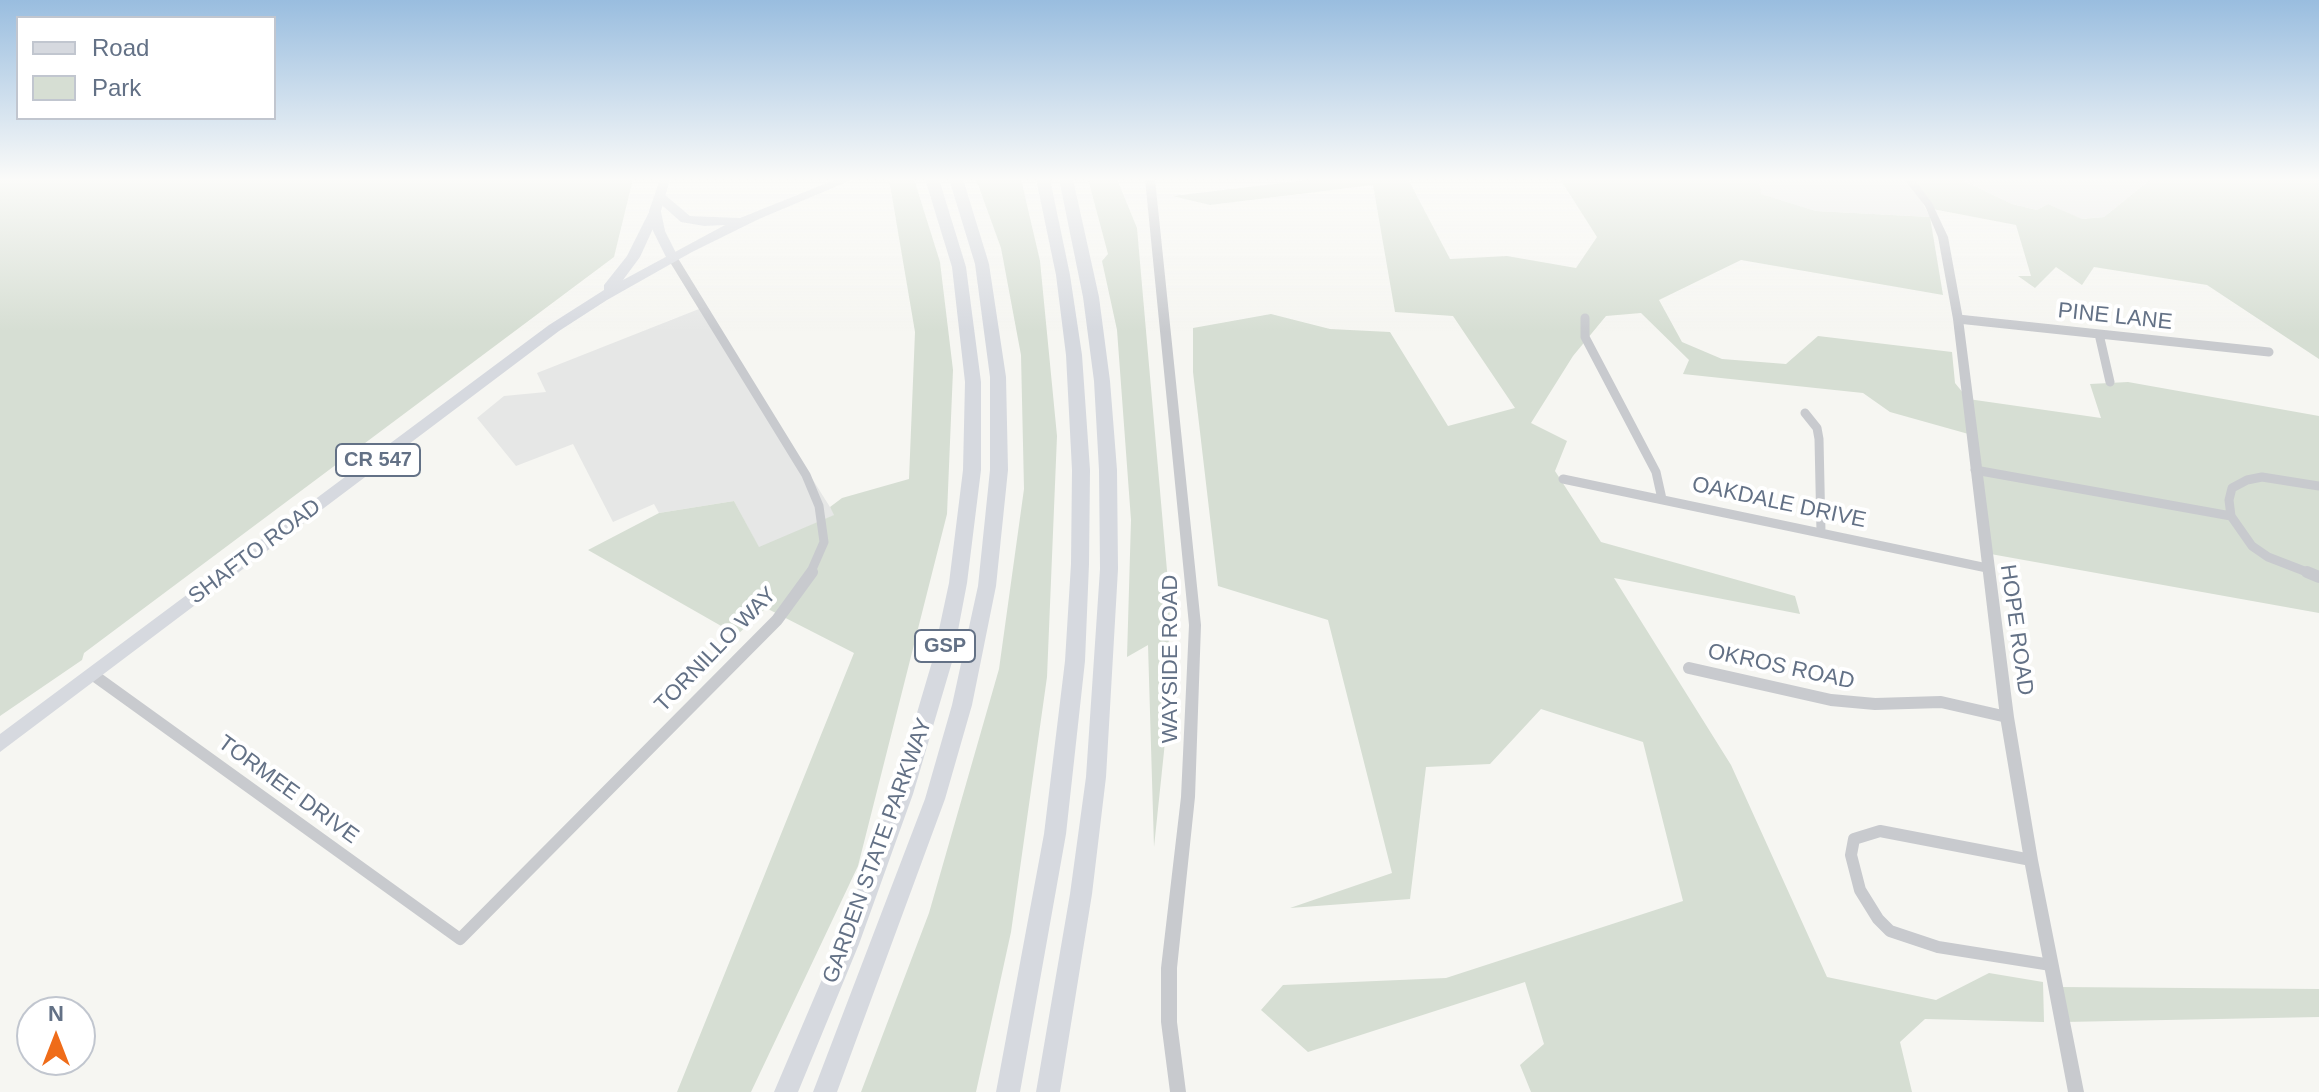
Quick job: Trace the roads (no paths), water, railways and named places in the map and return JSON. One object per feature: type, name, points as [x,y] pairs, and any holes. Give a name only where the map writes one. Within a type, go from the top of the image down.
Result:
[{"type":"highway","name":"GARDEN STATE PARKWAY","points":[[786,1092],[853,931],[903,794],[942,662],[960,570],[972,470],[970,338],[959,267],[948,230]]},
{"type":"highway","name":"GARDEN STATE PARKWAY","points":[[825,1092],[891,925],[935,799],[962,705],[988,574],[999,470],[998,377],[982,264],[972,230]]},
{"type":"highway","points":[[1008,1092],[1055,834],[1075,661],[1081,470],[1074,355],[1055,230]]},
{"type":"highway","points":[[1048,1092],[1081,894],[1096,777],[1109,569],[1108,470],[1102,381],[1091,297],[1077,230]]},
{"type":"main road","points":[[602,297],[633,257],[646,230]]},
{"type":"main road","points":[[659,230],[672,257]]},
{"type":"main road","name":"CR 547","points":[[672,257],[726,230]]},
{"type":"main road","name":"SHAFTO ROAD","points":[[0,744],[513,358],[602,297],[672,257]]},
{"type":"street","name":"WAYSIDE ROAD","points":[[1155,230],[1195,625],[1188,797],[1169,968],[1169,1022],[1178,1092]]},
{"type":"street","name":"HOPE ROAD","points":[[1941,230],[1958,319],[2007,717],[2076,1092]]},
{"type":"street","name":"TORNILLO WAY","points":[[460,939],[777,620],[812,572],[824,542],[819,506],[806,475],[672,257]]},
{"type":"street","points":[[1585,318],[1585,337],[1656,472],[1662,499]]},
{"type":"street","name":"PINE LANE","points":[[1958,319],[2269,352]]},
{"type":"street","points":[[2099,334],[2110,382]]},
{"type":"street","points":[[1805,413],[1819,433],[1821,532]]},
{"type":"street","points":[[1975,470],[2231,516]]},
{"type":"street","points":[[2319,486],[2262,477],[2232,488],[2229,500],[2231,516],[2252,546],[2268,557],[2319,577]]},
{"type":"street","name":"OAKDALE DRIVE","points":[[1563,479],[1987,568]]},
{"type":"street","name":"OKROS ROAD","points":[[1689,668],[1831,700],[1875,704],[1926,700],[2007,717]]},
{"type":"street","name":"TORMEE DRIVE","points":[[92,674],[460,939]]},
{"type":"street","points":[[2031,860],[1880,831],[1854,839],[1851,855],[1860,890],[1878,919],[1890,931],[1952,950],[2051,965]]}]
